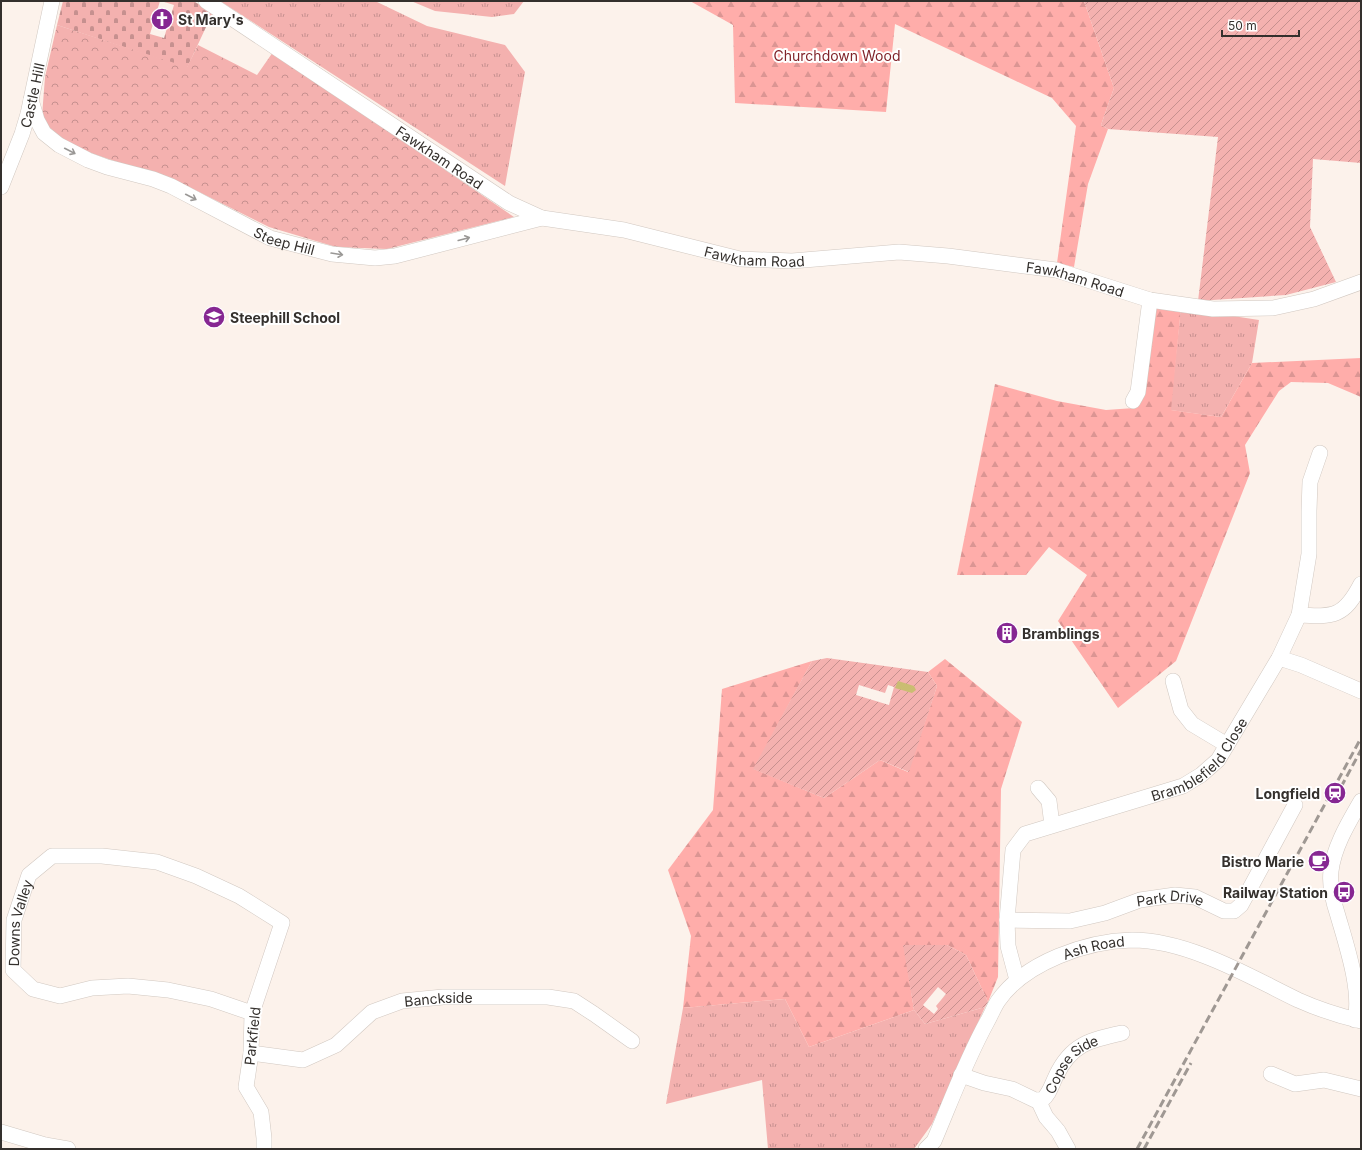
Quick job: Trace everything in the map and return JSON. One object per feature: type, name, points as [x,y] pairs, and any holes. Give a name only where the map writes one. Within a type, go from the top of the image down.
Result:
[{"type":"street","name":"Castle Hill","points":[[1,187],[22,134],[31,100],[52,1]]},
{"type":"street","name":"Fawkham Road","points":[[206,1],[509,203],[542,218],[624,230],[740,260],[792,261],[900,252],[948,256],[1040,268],[1064,272],[1150,300],[1213,308],[1273,308],[1314,299],[1361,282]]},
{"type":"street","name":"Steep Hill","points":[[31,100],[37,120],[44,133],[59,146],[88,160],[107,167],[153,179],[170,186],[270,238],[332,254],[375,258],[395,256],[542,218]]},
{"type":"street","points":[[22,134],[44,133]]},
{"type":"street","points":[[1133,401],[1138,392],[1150,300]]},
{"type":"street","name":"Bramblefield Close","points":[[1017,980],[1008,946],[1007,920],[1013,850],[1025,834],[1152,797],[1183,786],[1201,776],[1218,760],[1279,658],[1299,615],[1309,554],[1310,482],[1320,452]]},
{"type":"street","points":[[1299,615],[1324,617],[1340,612],[1354,597],[1361,584]]},
{"type":"street","points":[[1279,658],[1301,665],[1361,691]]},
{"type":"street","points":[[1173,681],[1181,710],[1192,724],[1227,745]]},
{"type":"street","points":[[1038,788],[1049,801],[1052,825]]},
{"type":"street","points":[[1358,1021],[1356,985],[1333,898],[1330,881],[1332,861],[1340,841],[1361,801]]},
{"type":"street","name":"Park Drive","points":[[1007,920],[1070,921],[1105,913],[1140,900],[1175,895],[1198,898],[1224,911],[1234,911],[1241,905],[1295,805]]},
{"type":"street","name":"Downs Valley","points":[[252,1013],[211,999],[168,990],[128,986],[92,988],[60,996],[33,988],[13,970],[14,920],[29,875],[52,856],[102,856],[157,862],[196,876],[239,896],[282,923]]},
{"type":"street","name":"Parkfield","points":[[264,1149],[260,1112],[246,1087],[251,1053],[252,1013],[282,923]]},
{"type":"street","name":"Ash Road","points":[[934,1146],[961,1075],[998,1000],[1017,980],[1042,964],[1074,950],[1111,942],[1132,940],[1177,947],[1206,956],[1317,1008],[1358,1021]]},
{"type":"street","name":"Banckside","points":[[251,1053],[303,1060],[336,1045],[372,1012],[402,1001],[443,997],[548,997],[574,1001],[632,1040]]},
{"type":"street","name":"Copse Side","points":[[961,1075],[984,1083],[1015,1090],[1031,1098],[1038,1100],[1043,1099],[1047,1095],[1062,1065],[1072,1052],[1086,1043],[1116,1039]]},
{"type":"street","points":[[1271,1075],[1295,1084],[1324,1080],[1361,1089]]},
{"type":"street","name":"Copse Side","points":[[1038,1100],[1046,1117],[1058,1131],[1068,1149]]},
{"type":"street","points":[[1,1132],[45,1145],[68,1149]]},
{"type":"green space","points":[[63,1],[160,1],[150,34],[164,38],[174,5],[161,1],[193,1],[213,12],[187,68],[57,25]]},
{"type":"green space","points":[[220,1],[375,1],[427,26],[505,45],[525,72],[505,186]]},
{"type":"green space","points":[[411,1],[524,1],[514,14],[492,17],[435,11]]},
{"type":"green space","name":"Churchdown Wood","points":[[690,1],[1084,1],[1114,88],[1101,125],[1108,129],[1088,184],[1074,267],[1057,263],[1076,126],[1052,98],[895,24],[886,112],[735,103],[733,25]]},
{"type":"green space","points":[[1084,1],[1361,1],[1361,163],[1313,159],[1310,227],[1336,282],[1286,295],[1198,301],[1218,137],[1108,129],[1101,125],[1114,88]]},
{"type":"green space","points":[[57,25],[187,67],[198,45],[257,75],[273,52],[514,217],[387,249],[336,247],[269,227],[187,186],[79,149],[53,133],[42,116],[45,77]]},
{"type":"green space","points":[[1156,307],[1181,308],[1171,410],[1221,417],[1252,363],[1361,358],[1361,397],[1328,383],[1291,382],[1279,391],[1245,445],[1250,473],[1176,661],[1118,708],[1058,621],[1087,575],[1049,547],[1026,575],[957,575],[995,384],[1057,401],[1106,410],[1134,408]]},
{"type":"green space","points":[[1181,308],[1259,320],[1252,363],[1221,417],[1170,410]]},
{"type":"green space","points":[[827,658],[928,672],[937,686],[909,772],[880,760],[824,798],[753,769],[812,661]],"holes":[[[859,685],[885,693],[888,685],[894,687],[889,705],[856,695]]]},
{"type":"green space","points":[[945,659],[1022,722],[1001,789],[998,977],[988,1002],[966,955],[947,945],[904,945],[914,1010],[809,1047],[785,999],[683,1008],[691,936],[668,870],[713,810],[722,689],[812,661],[754,769],[824,798],[880,760],[908,772],[937,686],[928,672]]},
{"type":"green space","points":[[903,945],[947,945],[966,955],[988,1002],[985,1007],[925,1024],[914,1010]],"holes":[[[938,987],[946,994],[936,1006],[938,1009],[934,1014],[923,1005]]]},
{"type":"green space","points":[[785,999],[809,1047],[914,1010],[925,1024],[985,1007],[932,1124],[914,1149],[768,1149],[762,1080],[666,1104],[683,1008]]},
{"type":"shaded area","points":[[898,681],[914,686],[916,690],[912,693],[895,688]]},
{"type":"railway","points":[[1137,1149],[1361,738]]},
{"type":"railway","points":[[1341,787],[1361,750]]},
{"type":"railway","points":[[1144,1149],[1191,1063]]},
{"type":"place","name":"St Mary's","points":[[162,19]]},
{"type":"place","name":"Steephill School","points":[[214,317]]},
{"type":"place","name":"Bramblings","points":[[1007,633]]},
{"type":"place","name":"Longfield","points":[[1335,793]]},
{"type":"place","name":"Bistro Marie","points":[[1319,861]]},
{"type":"place","name":"Railway Station","points":[[1344,892]]}]
